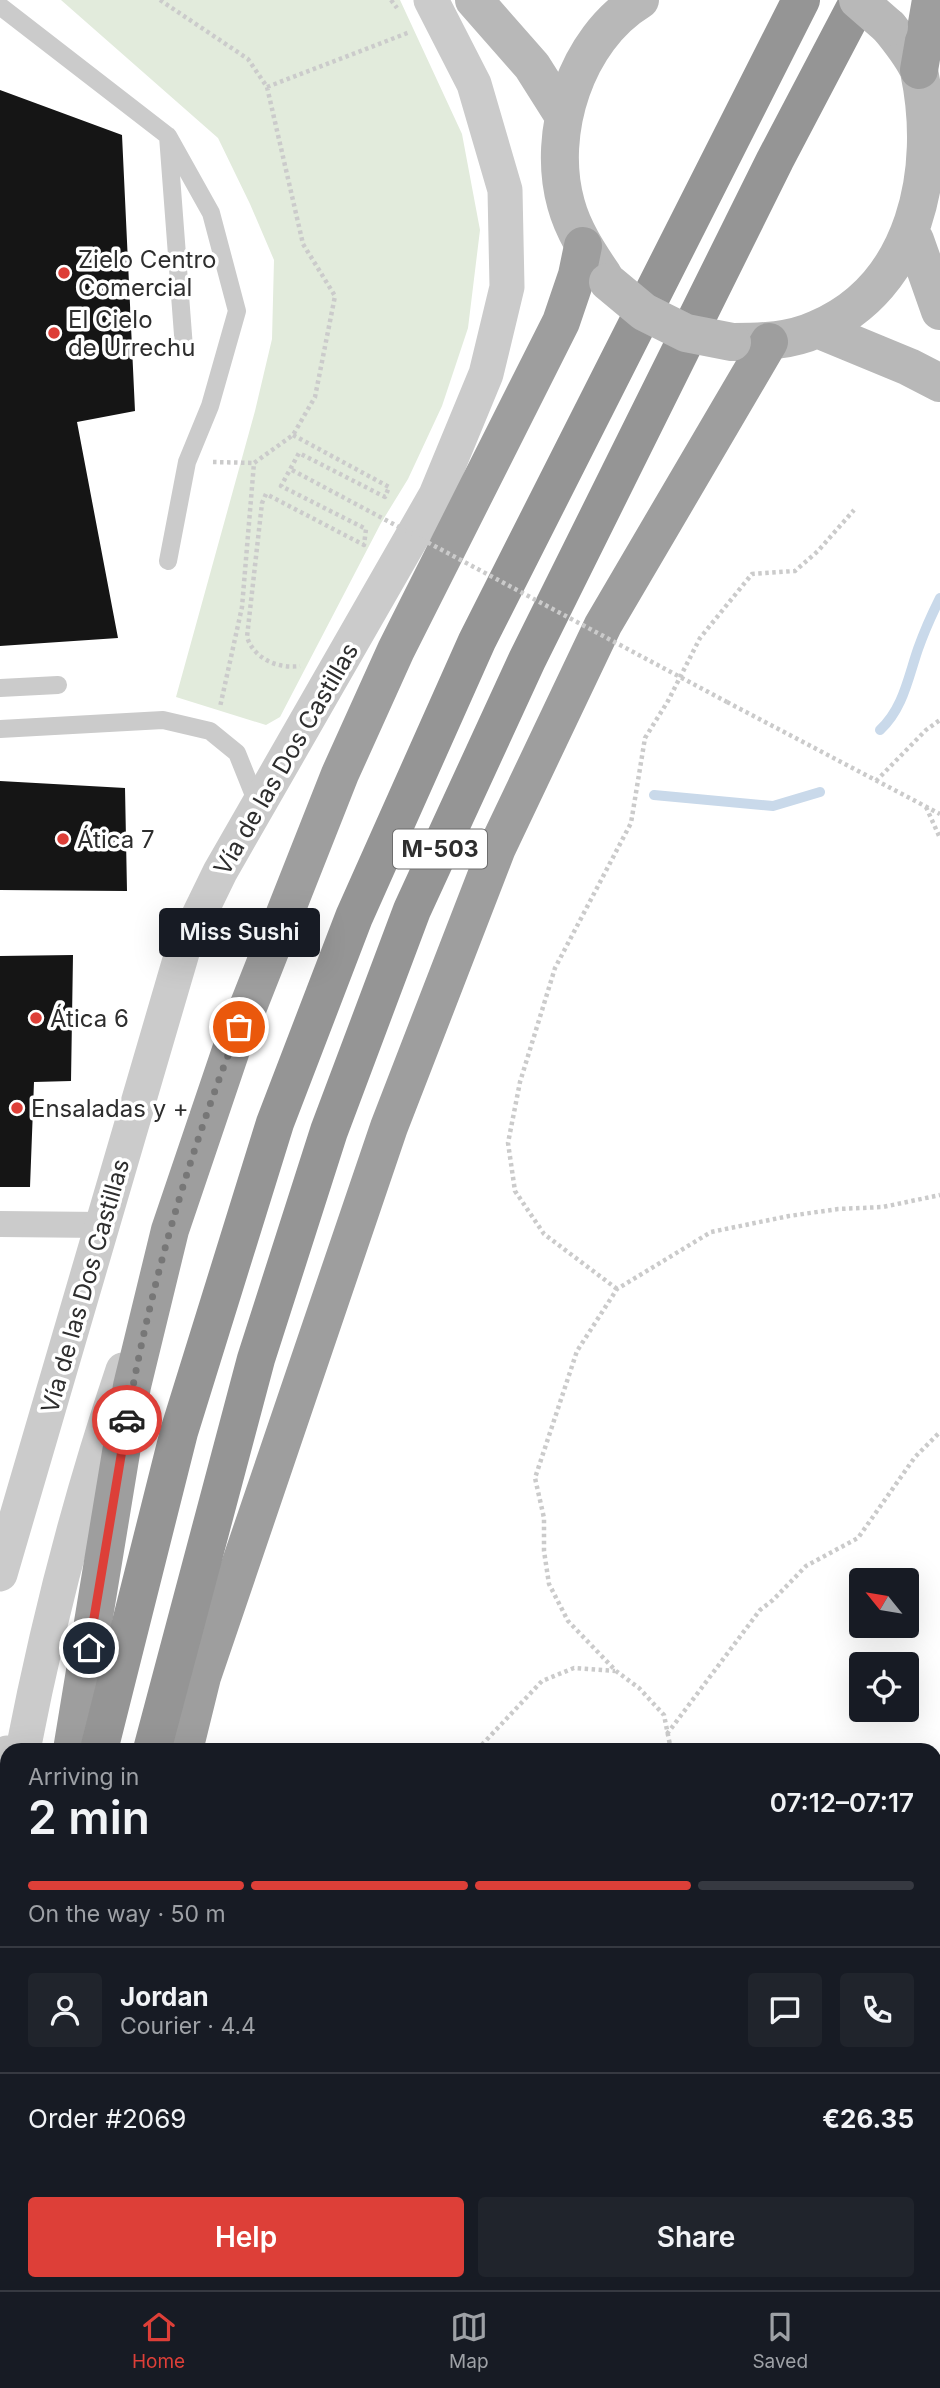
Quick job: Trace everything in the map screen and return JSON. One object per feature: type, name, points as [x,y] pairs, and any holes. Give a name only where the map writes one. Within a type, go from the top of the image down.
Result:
[{"type":"highway","name":"M-503","points":[[101,1743],[179,1432],[275,1122],[354,916],[477,641],[800,0]]},
{"type":"highway","name":"M-503","points":[[154,1743],[256,1359],[329,1131],[412,910],[527,660],[775,160],[858,0]]},
{"type":"highway","points":[[919,70],[931,0]]},
{"type":"highway","points":[[73,1743],[132,1385],[170,1230],[230,1050],[340,774],[396,650],[551,344],[572,293],[583,246]]},
{"type":"highway","name":"M-503","points":[[186,1743],[202,1677],[389,1127],[497,848],[603,625],[750,342]]},
{"type":"main road","points":[[474,0],[532,66],[563,115]]},
{"type":"main road","points":[[640,0],[601,35],[577,73],[563,115],[559,159],[565,204],[583,246],[608,282],[644,312],[686,333],[750,342],[817,329],[857,308],[890,277],[915,240],[930,205],[936,167],[935,129],[919,70],[889,27],[858,0]]},
{"type":"main road","points":[[915,240],[940,311]]},
{"type":"main road","points":[[817,329],[909,367],[940,383]]},
{"type":"street","name":"Vía de las Dos Castillas","points":[[0,1574],[184,947],[220,872],[436,495],[486,374],[507,287],[505,190],[474,84],[415,13]]},
{"type":"street","points":[[0,1224],[103,1224]]},
{"type":"street","points":[[10,1743],[60,1581],[89,1473],[170,1230]]},
{"type":"street","points":[[25,1743],[60,1581]]},
{"type":"lane","points":[[0,6],[168,136],[211,213],[237,312],[210,406],[187,462],[168,561]]},
{"type":"lane","points":[[168,136],[184,348]]},
{"type":"lane","points":[[0,688],[58,685]]},
{"type":"lane","points":[[0,729],[163,720],[210,731],[236,753],[253,793],[255,813]]},
{"type":"path","points":[[160,0],[248,59],[267,87],[303,244],[335,296],[315,397],[293,435],[254,463],[187,462]]},
{"type":"path","points":[[391,0],[415,13]]},
{"type":"path","points":[[267,87],[415,13]]},
{"type":"path","points":[[293,435],[390,487],[385,497],[299,453],[282,486],[366,529],[364,545],[266,494],[262,503],[247,637],[250,646],[261,658],[280,666],[296,667],[307,664]]},
{"type":"path","points":[[219,710],[242,607],[254,463]]},
{"type":"path","points":[[292,470],[940,814]]},
{"type":"path","points":[[617,1289],[544,1234],[515,1191],[508,1143],[520,1082],[551,980],[596,886],[631,823],[645,738],[700,638],[752,574],[795,571],[818,551],[854,510]]},
{"type":"path","points":[[381,523],[388,512]]},
{"type":"path","points":[[364,556],[370,545]]},
{"type":"path","points":[[876,780],[926,730],[940,720]]},
{"type":"path","points":[[925,806],[940,838]]},
{"type":"path","points":[[669,1743],[664,1715],[639,1688],[616,1671],[568,1621],[549,1584],[544,1551],[544,1518],[535,1478],[577,1351],[617,1289],[711,1232],[789,1216],[838,1209],[883,1207],[940,1195]]},
{"type":"path","points":[[667,1735],[760,1610],[806,1566],[858,1538],[915,1457],[940,1432]]},
{"type":"path","points":[[484,1743],[542,1681],[574,1668],[616,1671]]},
{"type":"green space","points":[[61,0],[400,0],[462,134],[480,230],[468,328],[442,406],[408,479],[381,523],[280,717],[266,725],[176,697],[255,411],[272,339],[274,260],[218,138]]},
{"type":"building","name":"Zielo Centro Comercial","points":[[0,90],[122,135],[135,411],[77,422],[118,638],[0,646]]},
{"type":"building","name":"Ática 7","points":[[0,781],[125,788],[127,891],[0,890]]},
{"type":"building","name":"Ática 6","points":[[73,955],[71,1081],[34,1082],[30,1187],[0,1187],[0,956]]},
{"type":"waterway","points":[[880,730],[899,703],[920,643],[940,598]]},
{"type":"waterway","points":[[654,795],[773,806],[820,792]]},
{"type":"way so far","points":[[127,1420],[132,1385],[170,1230],[239,1027]]},
{"type":"place","name":"Zielo Centro Comercial","points":[[64,273]]},
{"type":"place","name":"El Cielo de Urrechu","points":[[54,333]]},
{"type":"place","name":"Ática 7","points":[[63,839]]},
{"type":"place","name":"Ática 6","points":[[36,1018]]},
{"type":"place","name":"Miss Sushi","points":[[239,1027]]},
{"type":"place","name":"Ensaladas y +","points":[[17,1108]]},
{"type":"route","points":[[89,1648],[127,1420]]}]
